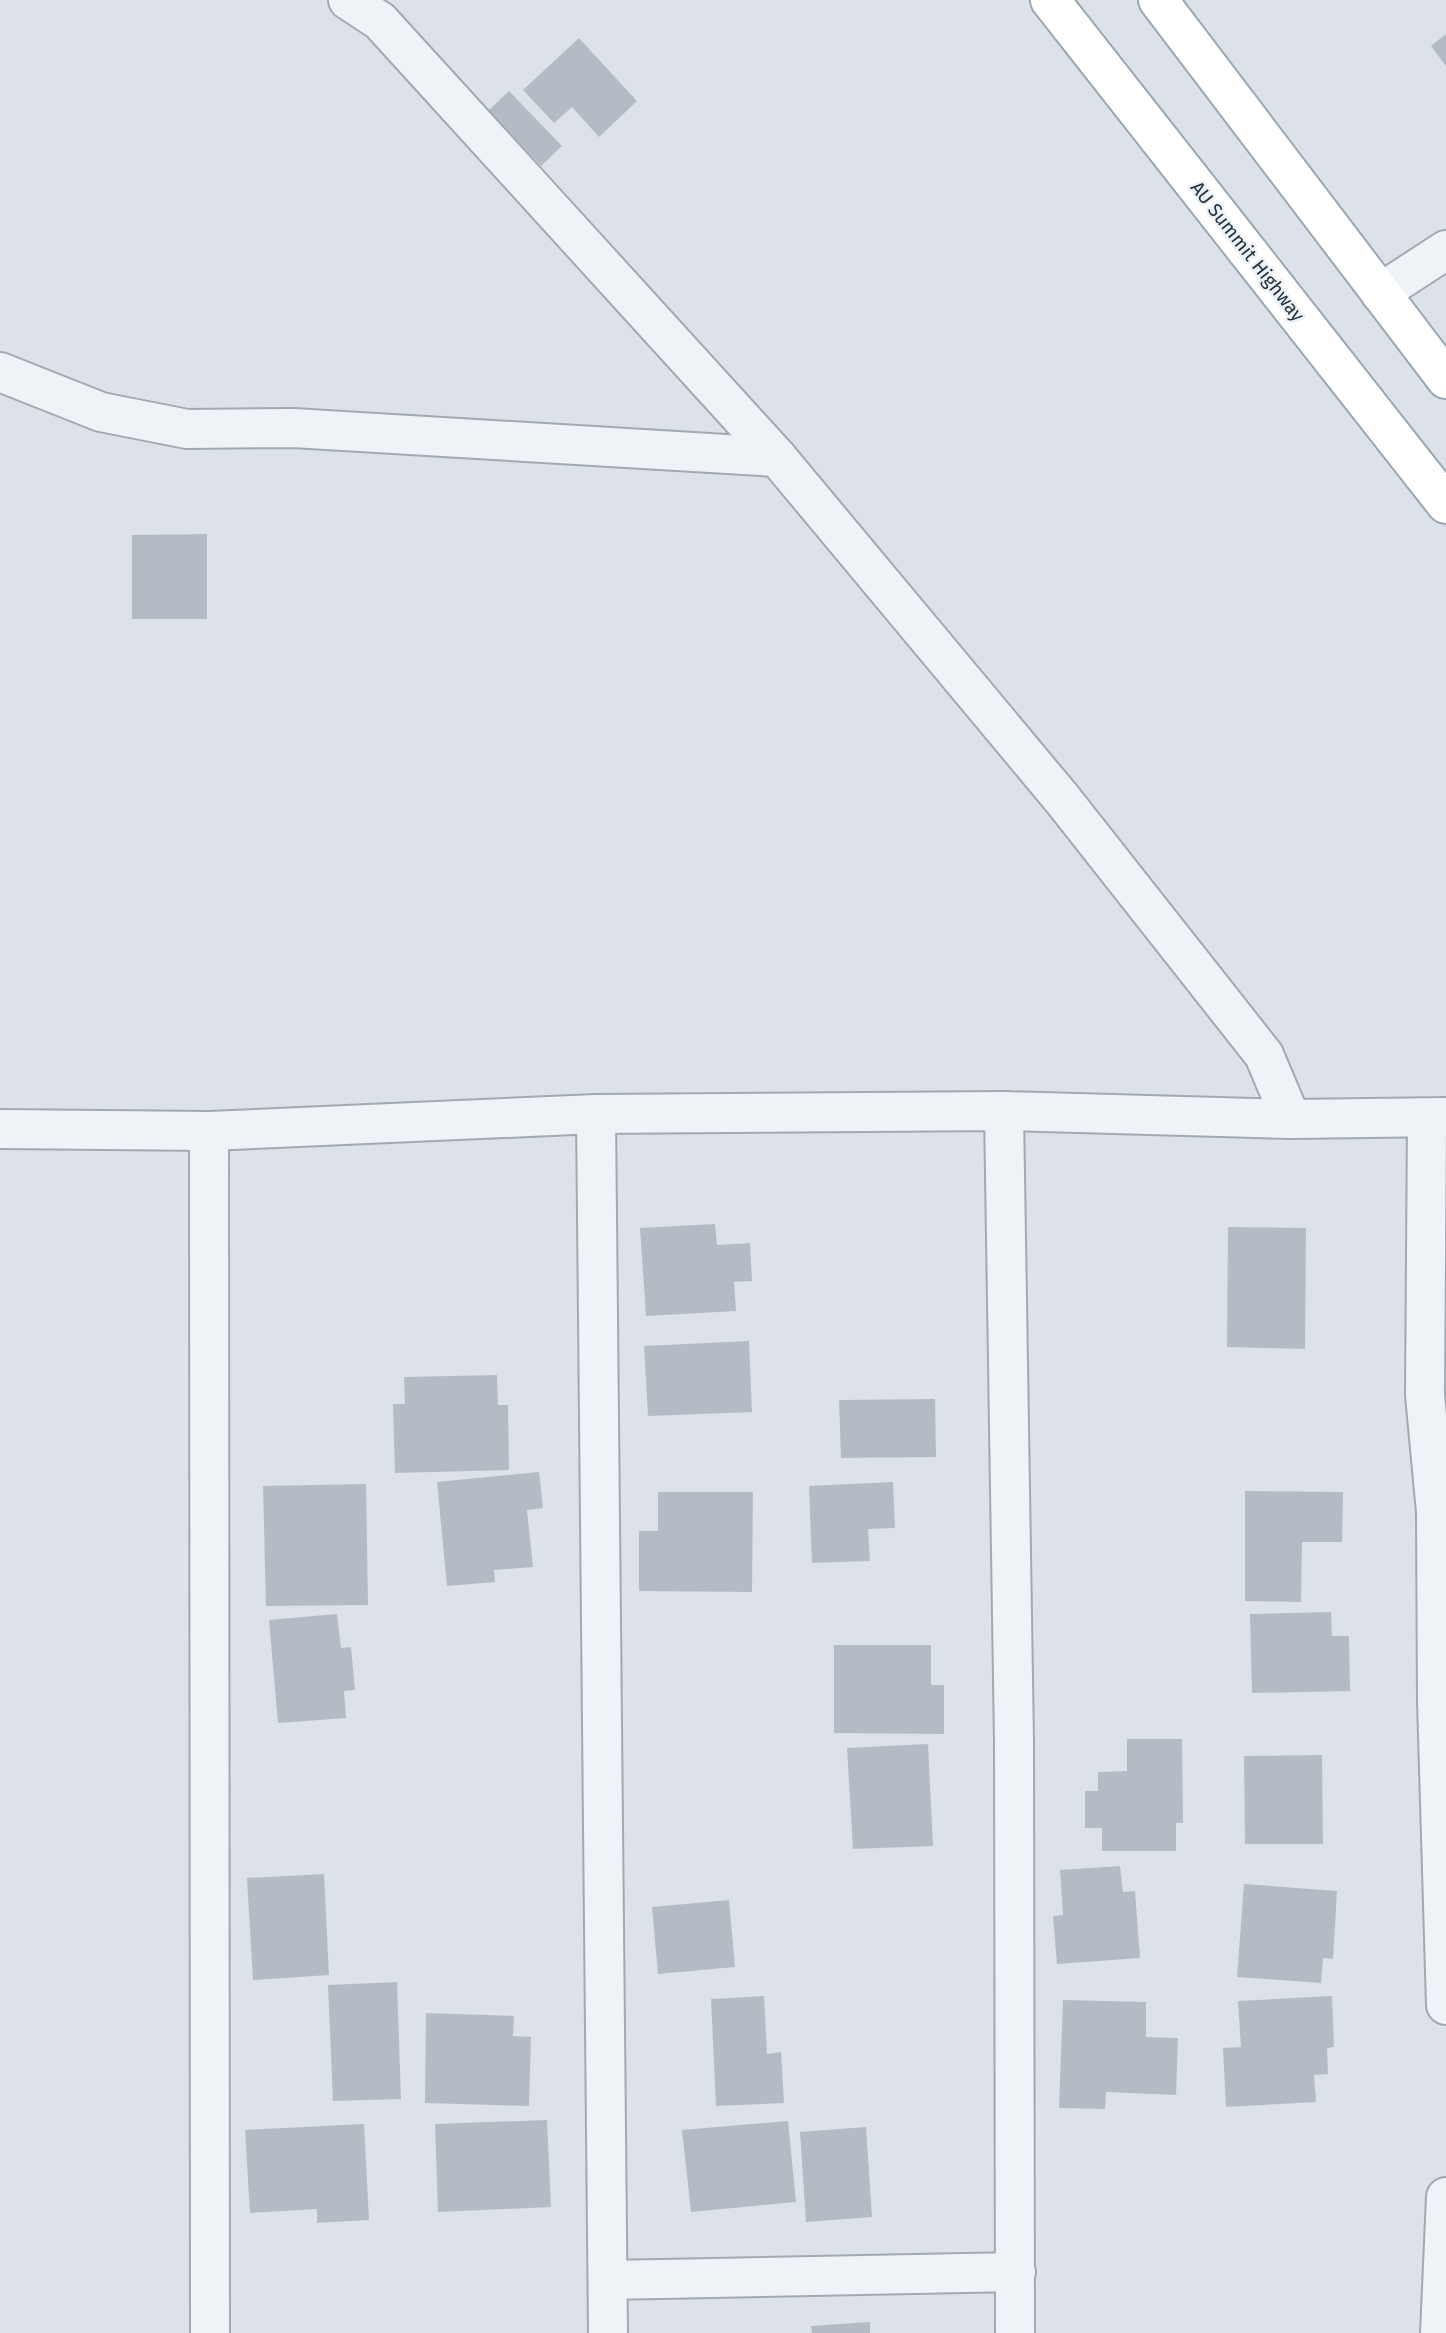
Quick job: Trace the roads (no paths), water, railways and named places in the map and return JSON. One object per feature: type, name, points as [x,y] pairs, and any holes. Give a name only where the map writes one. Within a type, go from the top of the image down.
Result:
[{"type":"main road","name":"AU Summit Highway","points":[[1050,0],[1446,503]]},
{"type":"main road","points":[[1158,0],[1446,379]]},
{"type":"street","points":[[348,0],[380,21],[777,457],[1063,800],[1264,1055],[1292,1119]]},
{"type":"street","points":[[1380,293],[1446,250]]},
{"type":"street","points":[[0,372],[100,412],[187,429],[293,428],[777,457]]},
{"type":"street","points":[[1004,1111],[1014,1741],[1015,2333]]},
{"type":"street","points":[[0,1129],[209,1131],[596,1114],[1004,1111],[1292,1119],[1437,1118],[1424,1395],[1436,1512],[1446,2005]]},
{"type":"street","points":[[596,1114],[608,2333]]},
{"type":"street","points":[[209,1131],[209,2333]]},
{"type":"street","points":[[1440,2333],[1446,2197]]},
{"type":"street","points":[[608,2280],[1016,2272]]}]
